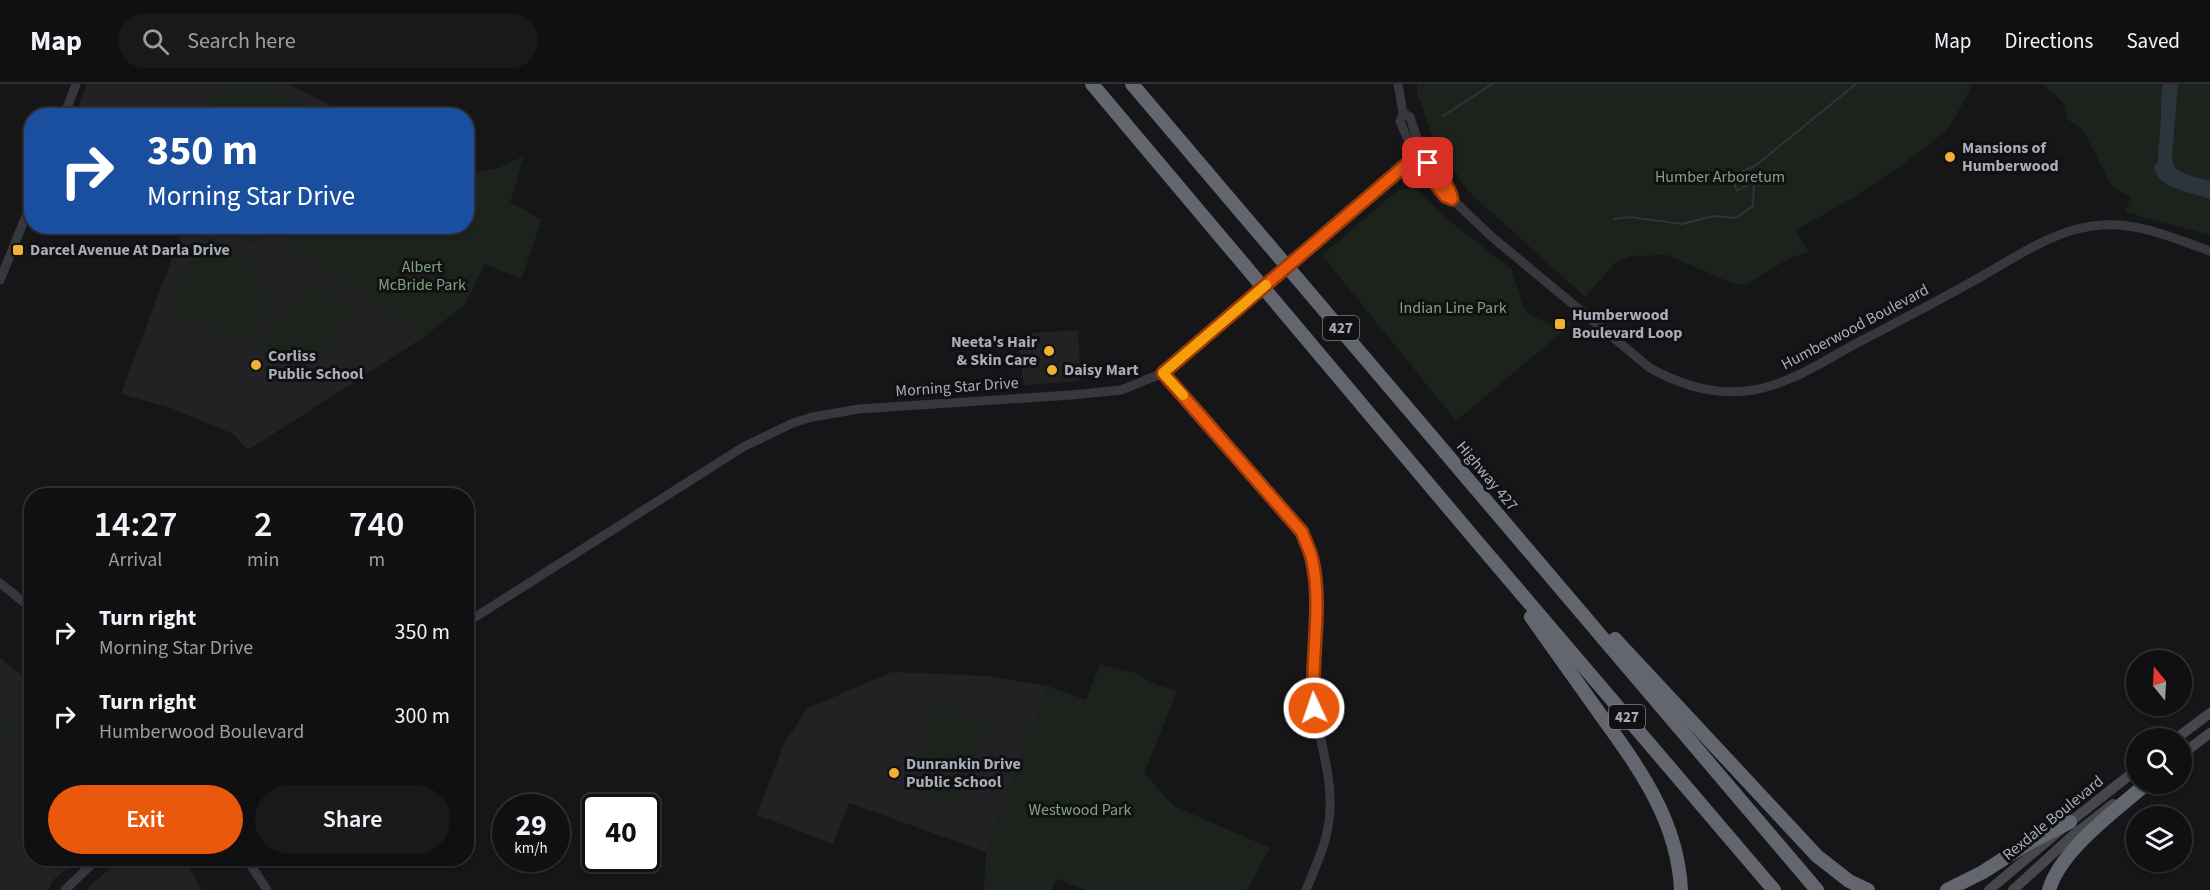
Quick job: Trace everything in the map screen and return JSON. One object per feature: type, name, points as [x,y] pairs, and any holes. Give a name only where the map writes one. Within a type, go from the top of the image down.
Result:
[{"type":"highway","name":"427","points":[[1092,84],[1774,890]]},
{"type":"highway","name":"Highway 427","points":[[1132,84],[1817,890]]},
{"type":"highway","points":[[1479,544],[1641,771],[1659,803],[1670,832],[1680,873],[1681,890]]},
{"type":"highway","points":[[1548,573],[1580,602],[1817,856],[1849,881],[1868,890]]},
{"type":"highway","points":[[2049,890],[2072,851],[2135,794]]},
{"type":"highway","points":[[1947,890],[1983,872],[2025,844],[2070,822]]},
{"type":"main road","points":[[2190,728],[2210,712]]},
{"type":"main road","points":[[2192,747],[2210,733]]},
{"type":"main road","name":"Rexdale Boulevard","points":[[1989,890],[2126,778]]},
{"type":"main road","name":"Rexdale Boulevard","points":[[2013,890],[2071,837],[2128,794]]},
{"type":"street","points":[[67,108],[76,84]]},
{"type":"street","name":"Humberwood Boulevard","points":[[1398,84],[1403,114],[1400,121],[1445,196],[1452,199],[1492,237],[1650,368],[1672,380],[1706,391],[1745,392],[1786,381],[1956,291],[2038,244],[2064,233],[2101,225],[2140,227],[2210,251]]},
{"type":"street","name":"Morning Star Drive","points":[[474,618],[743,447],[793,423],[812,417],[859,409],[1109,392],[1130,387],[1163,373],[1419,154]]},
{"type":"street","points":[[0,280],[24,221]]},
{"type":"street","points":[[1163,373],[1302,532],[1312,557],[1316,595],[1312,686],[1314,708],[1327,765],[1330,799],[1325,840],[1305,890]]},
{"type":"street","points":[[0,583],[24,602]]},
{"type":"street","points":[[65,890],[90,866]]},
{"type":"street","points":[[251,866],[267,890]]},
{"type":"shaded area","points":[[87,84],[288,84],[335,108],[78,108]]},
{"type":"shaded area","points":[[2163,157],[2184,173],[2210,180],[2210,199],[2168,185],[2161,180],[2154,166]]},
{"type":"shaded area","name":"Corliss Public School","points":[[173,234],[287,234],[283,243],[424,337],[248,450],[233,434],[171,408],[121,394],[180,237]]},
{"type":"shaded area","points":[[1078,330],[1081,381],[1024,385],[1018,340],[1032,333]]},
{"type":"shaded area","points":[[0,658],[24,677],[24,866],[70,866],[53,880],[48,890],[0,890]]},
{"type":"shaded area","name":"Dunrankin Drive Public School","points":[[892,672],[988,676],[1048,686],[986,852],[849,803],[833,844],[757,815],[784,743],[808,708]]},
{"type":"shaded area","points":[[112,866],[188,866],[202,890],[86,890]]},
{"type":"green space","points":[[218,84],[265,84],[307,106],[306,108],[208,108]]},
{"type":"green space","name":"Humber Arboretum","points":[[1417,84],[1972,84],[1946,131],[1906,162],[1854,197],[1796,230],[1808,252],[1788,259],[1747,284],[1734,284],[1667,255],[1631,256],[1616,262],[1585,297],[1468,191],[1434,139],[1417,93]]},
{"type":"green space","points":[[2042,84],[2210,84],[2210,235],[2125,212],[2131,197],[2112,187],[2083,130],[2067,119],[2063,102]]},
{"type":"green space","name":"Albert McBride Park","points":[[524,156],[510,202],[542,220],[521,279],[485,264],[465,304],[424,337],[282,243],[286,234],[474,234],[474,173],[499,168]]},
{"type":"green space","name":"Indian Line Park","points":[[1415,186],[1447,219],[1511,269],[1528,314],[1549,324],[1573,323],[1456,421],[1322,255],[1397,191]]},
{"type":"green space","points":[[202,234],[235,248],[254,268],[263,286],[267,313],[256,345],[166,313]]},
{"type":"green space","points":[[226,234],[264,234],[258,247]]},
{"type":"green space","points":[[310,280],[354,313],[305,377],[261,344]]},
{"type":"green space","name":"Westwood Park","points":[[1100,664],[1135,673],[1154,684],[1177,691],[1144,773],[1174,806],[1270,848],[1247,890],[1087,890],[1056,879],[1052,890],[984,890],[986,852],[1048,686],[1086,700]]},
{"type":"green space","points":[[938,705],[988,722],[959,804],[910,787]]},
{"type":"green space","points":[[24,709],[24,755],[1,736]]},
{"type":"waterway","points":[[1443,116],[1492,84]]},
{"type":"waterway","points":[[1614,219],[1630,217],[1682,224],[1714,216],[1736,218],[1753,206],[1754,181],[1737,191],[1732,176],[1755,166],[1856,84]]},
{"type":"waterway","points":[[2163,157],[2164,84]]},
{"type":"waterway","points":[[2171,84],[2165,155],[2166,167],[2172,175]]},
{"type":"slow traffic","points":[[1183,395],[1163,373],[1266,285]]},
{"type":"place","name":"Mansions of Humberwood","points":[[1950,157]]},
{"type":"place","name":"Darcel Avenue At Darla Drive","points":[[18,250]]},
{"type":"place","name":"Humberwood Boulevard Loop","points":[[1560,324]]},
{"type":"place","name":"Neeta's Hair & Skin Care","points":[[1049,351]]},
{"type":"place","name":"Corliss Public School","points":[[256,365]]},
{"type":"place","name":"Daisy Mart","points":[[1052,370]]},
{"type":"place","name":"Dunrankin Drive Public School","points":[[894,773]]},
{"type":"route","points":[[1314,708],[1312,686],[1315,580],[1312,557],[1302,532],[1163,373],[1415,157],[1445,196],[1452,199],[1451,191],[1428,163]]}]
